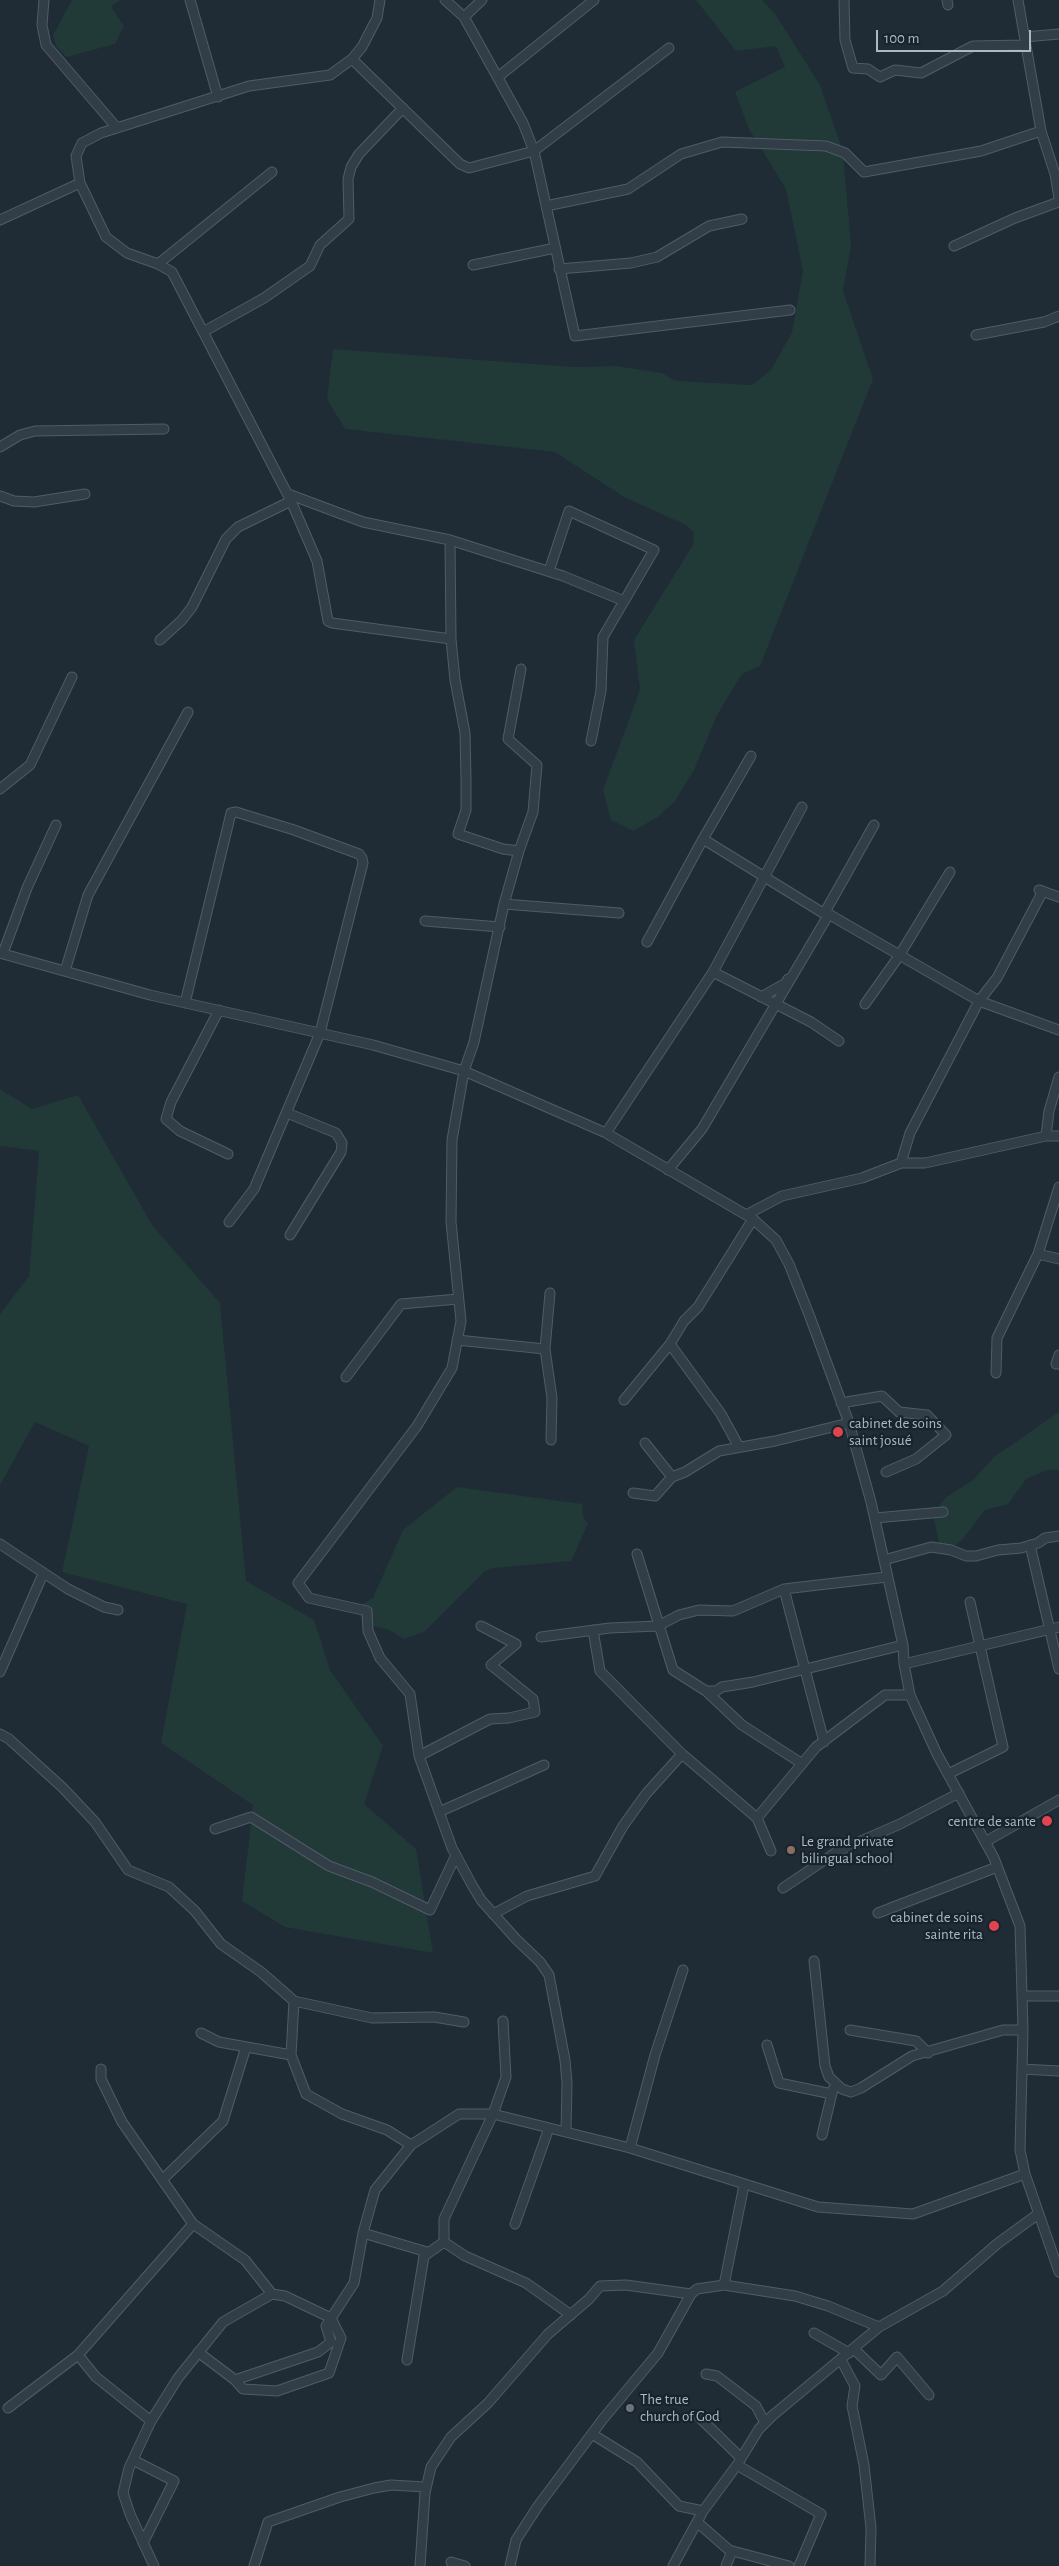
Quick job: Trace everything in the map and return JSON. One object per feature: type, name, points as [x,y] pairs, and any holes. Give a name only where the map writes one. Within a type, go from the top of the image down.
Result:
[{"type":"street","points":[[44,0],[42,25],[46,45],[117,128]]},
{"type":"street","points":[[190,0],[218,97]]},
{"type":"street","points":[[380,0],[371,34],[352,59],[330,75],[249,86],[117,128],[89,140],[78,149],[76,156],[80,183],[106,237],[127,253],[158,264],[172,272],[289,498],[317,561],[328,621],[451,639]]},
{"type":"street","points":[[445,0],[464,18],[523,123],[534,151],[573,334],[576,336],[790,310]]},
{"type":"street","points":[[464,18],[482,0]]},
{"type":"street","points":[[498,77],[594,0]]},
{"type":"street","points":[[844,0],[845,40],[853,68],[868,69],[880,77],[895,70],[921,73],[973,46],[1025,41],[1059,34]]},
{"type":"street","points":[[1018,0],[1041,131],[1055,174],[1059,198]]},
{"type":"street","points":[[352,59],[465,168],[476,168],[534,151],[669,48]]},
{"type":"street","points":[[204,332],[264,298],[310,266],[320,246],[348,219],[348,179],[351,167],[359,154],[403,108]]},
{"type":"street","points":[[546,206],[628,189],[681,154],[722,142],[826,146],[845,153],[864,172],[981,151],[1041,131]]},
{"type":"street","points":[[158,264],[272,172]]},
{"type":"street","points":[[0,220],[80,183]]},
{"type":"street","points":[[954,246],[1015,218],[1059,202]]},
{"type":"street","points":[[559,269],[631,263],[657,256],[709,226],[742,219]]},
{"type":"street","points":[[474,265],[555,248]]},
{"type":"street","points":[[976,335],[1044,322],[1059,316]]},
{"type":"street","points":[[0,446],[20,435],[35,431],[164,429]]},
{"type":"street","points":[[0,496],[14,500],[34,502],[85,494]]},
{"type":"street","points":[[160,640],[182,620],[192,607],[226,539],[238,527],[289,498],[363,522],[450,540],[549,571],[624,601]]},
{"type":"street","points":[[549,571],[569,511],[654,550],[603,637],[602,690],[591,741]]},
{"type":"street","points":[[450,540],[451,639],[455,680],[465,733],[466,810],[458,834],[503,849],[519,851]]},
{"type":"street","points":[[521,669],[508,739],[537,765],[533,812],[519,851],[504,904],[474,1042],[464,1072],[452,1140],[451,1222],[460,1321],[452,1368],[417,1426],[298,1583],[309,1598],[367,1611],[368,1631],[380,1658],[410,1694],[419,1756],[456,1855],[481,1900],[550,1975],[565,2060],[567,2083],[566,2132]]},
{"type":"street","points":[[0,789],[30,765],[72,677]]},
{"type":"street","points":[[65,971],[88,895],[188,712]]},
{"type":"street","points":[[647,942],[751,756]]},
{"type":"street","points":[[606,1133],[713,972],[802,807]]},
{"type":"street","points":[[185,1002],[230,814],[236,812],[294,830],[358,854],[362,858],[363,864],[320,1033],[254,1189],[229,1222]]},
{"type":"street","points":[[56,824],[27,888],[2,953],[185,1002],[320,1033],[464,1072],[606,1133],[750,1217],[776,1240],[789,1264],[849,1423],[875,1518],[903,1646],[904,1664],[910,1694],[948,1774],[997,1867],[1020,1926],[1023,1996],[1020,2150],[1025,2174],[1059,2272]]},
{"type":"street","points":[[668,1170],[702,1129],[776,1005],[874,825]]},
{"type":"street","points":[[703,839],[899,956],[979,1001],[1059,1030]]},
{"type":"street","points":[[865,1004],[899,956],[950,872]]},
{"type":"street","points":[[901,1163],[910,1133],[979,1001],[997,978],[1041,891],[1059,897]]},
{"type":"street","points":[[504,904],[618,913]]},
{"type":"street","points":[[760,997],[786,983],[826,913]]},
{"type":"street","points":[[424,921],[500,927]]},
{"type":"street","points":[[713,972],[811,1022],[839,1041]]},
{"type":"street","points":[[219,1010],[171,1102],[166,1119],[180,1131],[228,1154]]},
{"type":"street","points":[[1046,1136],[1059,1077]]},
{"type":"street","points":[[287,1113],[336,1133],[342,1143],[341,1152],[290,1235]]},
{"type":"street","points":[[624,1400],[670,1344],[684,1321],[703,1298],[750,1217],[782,1196],[862,1178],[901,1163],[925,1163],[1046,1136],[1059,1136]]},
{"type":"street","points":[[996,1373],[997,1338],[1038,1254],[1059,1187]]},
{"type":"street","points":[[1038,1254],[1059,1259]]},
{"type":"street","points":[[550,1293],[545,1349],[552,1398],[551,1440]]},
{"type":"street","points":[[346,1378],[401,1304],[458,1298]]},
{"type":"street","points":[[457,1340],[545,1349]]},
{"type":"street","points":[[670,1344],[717,1410],[739,1447]]},
{"type":"street","points":[[1059,1355],[1056,1364],[1059,1364]]},
{"type":"street","points":[[842,1403],[882,1396],[899,1412],[927,1415],[946,1435],[916,1459],[886,1472]]},
{"type":"street","points":[[633,1493],[655,1496],[672,1477],[685,1472],[719,1451],[775,1441],[849,1423]]},
{"type":"street","points":[[645,1443],[672,1477]]},
{"type":"street","points":[[875,1518],[943,1512]]},
{"type":"street","points":[[884,1560],[931,1547],[951,1550],[966,1556],[976,1556],[998,1550],[1021,1548],[1038,1543],[1045,1538],[1059,1536]]},
{"type":"street","points":[[0,1544],[43,1574],[91,1600],[118,1610]]},
{"type":"street","points":[[1030,1545],[1059,1669]]},
{"type":"street","points":[[637,1554],[673,1670],[706,1691],[742,1725],[802,1763]]},
{"type":"street","points":[[0,1672],[43,1574]]},
{"type":"street","points":[[541,1637],[593,1630],[658,1626],[680,1615],[699,1610],[733,1611],[784,1589],[887,1576]]},
{"type":"street","points":[[784,1589],[824,1742]]},
{"type":"street","points":[[948,1774],[1003,1747],[970,1602]]},
{"type":"street","points":[[419,1756],[490,1719],[509,1718],[535,1712],[533,1699],[491,1664],[516,1644],[480,1626]]},
{"type":"street","points":[[904,1664],[1049,1631],[1059,1627]]},
{"type":"street","points":[[593,1630],[600,1671],[682,1754],[757,1818],[771,1851]]},
{"type":"street","points":[[706,1691],[716,1691],[722,1687],[753,1682],[804,1668],[903,1646]]},
{"type":"street","points":[[757,1818],[802,1763],[865,1708],[886,1695],[910,1694]]},
{"type":"street","points":[[0,1734],[63,1788],[95,1822],[128,1870],[169,1888],[195,1911],[221,1944],[262,1972],[294,2001],[372,2018],[434,2017],[464,2022]]},
{"type":"street","points":[[493,1914],[527,1896],[595,1876],[623,1826],[646,1794],[682,1754]]},
{"type":"street","points":[[439,1812],[544,1765]]},
{"type":"street","points":[[783,1888],[838,1851],[900,1824],[959,1793]]},
{"type":"street","points":[[985,1842],[1059,1800]]},
{"type":"street","points":[[215,1829],[251,1818],[329,1866],[372,1882],[430,1910],[456,1855]]},
{"type":"street","points":[[878,1913],[997,1867]]},
{"type":"street","points":[[814,1961],[825,2066],[834,2084],[822,2135]]},
{"type":"street","points":[[630,2148],[655,2055],[682,1970]]},
{"type":"street","points":[[1023,1996],[1059,1996]]},
{"type":"street","points":[[294,2001],[291,2055],[306,2094],[342,2114],[387,2130],[411,2145]]},
{"type":"street","points":[[444,2242],[444,2219],[493,2114],[506,2077],[503,2021]]},
{"type":"street","points":[[850,2030],[916,2041],[928,2053]]},
{"type":"street","points":[[834,2084],[851,2092],[861,2088],[912,2056],[928,2053],[1003,2030],[1023,2030]]},
{"type":"street","points":[[201,2034],[219,2042],[291,2055]]},
{"type":"street","points":[[767,2044],[779,2083],[832,2094]]},
{"type":"street","points":[[162,2180],[223,2121],[246,2046]]},
{"type":"street","points":[[101,2069],[101,2079],[122,2122],[193,2224],[245,2260],[272,2294]]},
{"type":"street","points":[[1022,2069],[1059,2071]]},
{"type":"street","points":[[236,2380],[318,2352],[331,2342],[326,2326],[354,2283],[363,2232],[375,2190],[411,2145],[459,2114],[493,2114],[630,2148],[818,2207],[913,2214],[1025,2174]]},
{"type":"street","points":[[515,2224],[549,2128]]},
{"type":"street","points":[[724,2284],[744,2185]]},
{"type":"street","points":[[673,2566],[703,2511],[765,2423],[879,2327],[943,2291],[997,2244],[1038,2214]]},
{"type":"street","points":[[8,2408],[78,2355],[193,2224]]},
{"type":"street","points":[[363,2232],[427,2252]]},
{"type":"street","points":[[407,2360],[421,2266],[427,2252],[444,2242]]},
{"type":"street","points":[[444,2242],[465,2256],[526,2283],[571,2315]]},
{"type":"street","points":[[510,2566],[516,2540],[557,2479],[658,2353],[691,2294],[700,2288],[724,2284],[812,2300],[879,2327]]},
{"type":"street","points":[[420,2566],[425,2487],[431,2467],[451,2437],[488,2403],[548,2334],[571,2315],[600,2286],[626,2285],[691,2294]]},
{"type":"street","points":[[154,2566],[130,2514],[123,2493],[133,2460],[151,2421],[178,2378],[198,2352],[223,2322],[272,2294],[285,2296],[331,2318],[341,2338],[329,2374],[277,2391],[243,2389],[236,2380],[198,2352]]},
{"type":"street","points":[[814,2334],[851,2351],[881,2376],[897,2357],[929,2395]]},
{"type":"street","points":[[78,2355],[96,2377],[151,2421]]},
{"type":"street","points":[[841,2360],[855,2386],[852,2406],[864,2464],[871,2528],[870,2566]]},
{"type":"street","points":[[706,2374],[717,2376],[756,2406],[765,2423]]},
{"type":"street","points":[[699,2417],[739,2461],[821,2514],[800,2566]]},
{"type":"street","points":[[592,2434],[637,2462],[679,2506],[703,2511]]},
{"type":"street","points":[[133,2460],[174,2481],[144,2543]]},
{"type":"street","points":[[254,2566],[268,2522],[340,2497],[374,2488],[391,2485],[425,2487]]},
{"type":"street","points":[[697,2522],[732,2551],[789,2566]]},
{"type":"street","points":[[726,2566],[732,2551]]},
{"type":"street","points":[[451,2562],[465,2566]]},
{"type":"green space","points":[[72,0],[120,0],[111,7],[124,26],[115,44],[66,57],[56,46],[53,35]]},
{"type":"green space","points":[[696,0],[762,0],[776,15],[820,85],[843,152],[851,245],[843,291],[873,379],[760,666],[742,674],[717,715],[694,770],[675,801],[658,817],[633,831],[611,820],[603,790],[640,690],[634,640],[693,545],[694,533],[686,525],[624,497],[555,452],[345,429],[327,399],[333,349],[574,367],[616,366],[662,373],[676,381],[752,385],[771,370],[792,332],[803,271],[786,189],[749,129],[735,92],[785,67],[776,46],[736,51]]},
{"type":"green space","points":[[0,1089],[32,1109],[78,1095],[152,1225],[220,1303],[246,1581],[314,1620],[330,1670],[383,1746],[364,1804],[416,1849],[433,1953],[285,1927],[242,1901],[253,1805],[161,1743],[187,1604],[62,1572],[89,1446],[35,1422],[0,1485],[0,1314],[29,1276],[39,1151],[0,1146]]},
{"type":"green space","points":[[1059,1412],[1059,1470],[1047,1470],[1026,1479],[1008,1504],[985,1510],[963,1539],[951,1550],[940,1548],[933,1514],[946,1497],[973,1480],[994,1457]]},
{"type":"green space","points":[[457,1487],[582,1504],[583,1517],[588,1524],[571,1561],[494,1568],[485,1571],[424,1632],[404,1639],[387,1629],[366,1625],[355,1608],[373,1598],[403,1530]]},
{"type":"place","name":"cabinet de soins saint josué","points":[[838,1432]]},
{"type":"place","name":"centre de sante","points":[[1047,1821]]},
{"type":"place","name":"Le grand private bilingual school","points":[[791,1850]]},
{"type":"place","name":"cabinet de soins sainte rita","points":[[994,1926]]},
{"type":"place","name":"The true church of God","points":[[630,2408]]}]
